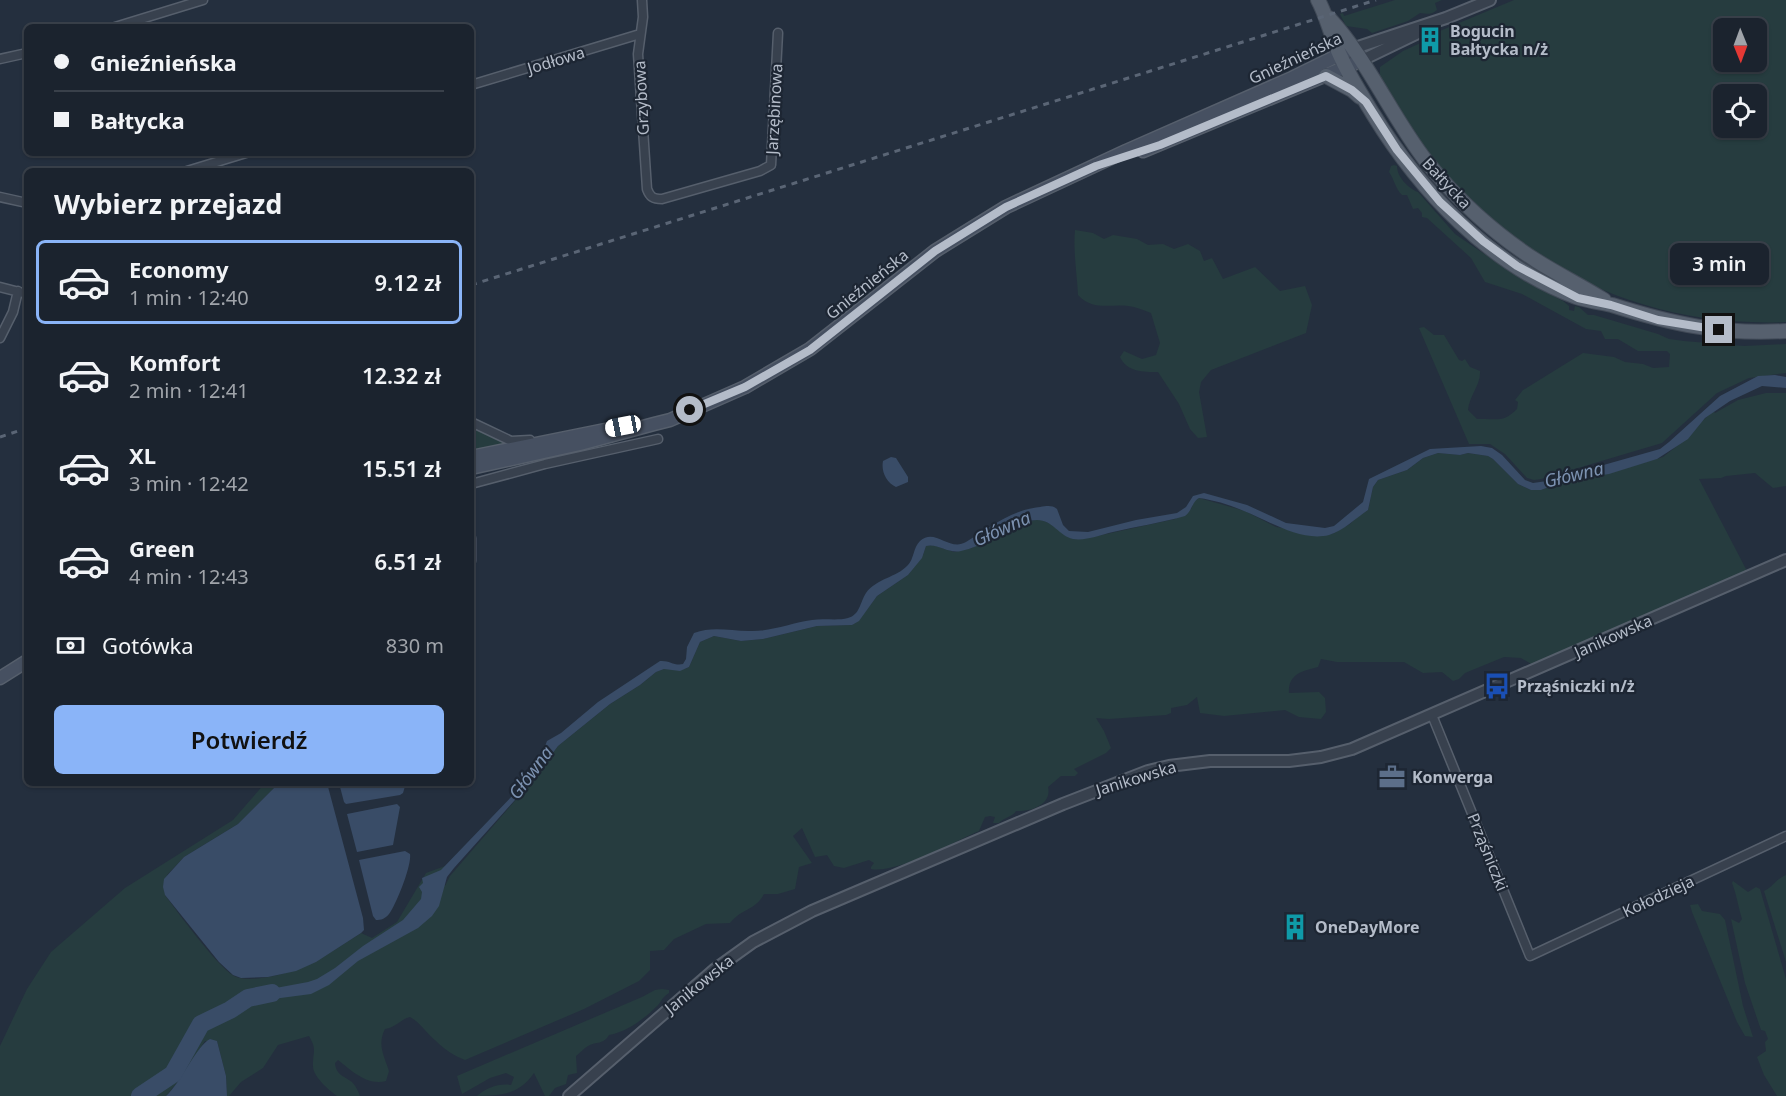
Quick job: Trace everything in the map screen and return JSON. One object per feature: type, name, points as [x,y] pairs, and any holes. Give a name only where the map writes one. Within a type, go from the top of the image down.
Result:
[{"type":"main road","name":"Bałtycka","points":[[1318,0],[1347,51],[1360,61],[1413,144],[1446,184],[1511,243],[1536,261],[1611,305]]},
{"type":"main road","name":"Bałtycka","points":[[1347,51],[1347,67],[1366,102],[1397,150],[1425,186],[1483,241],[1517,266],[1578,298],[1611,305],[1658,320],[1735,331],[1786,331]]},
{"type":"main road","name":"Gnieźnieńska","points":[[474,467],[670,420],[745,387],[810,350],[935,251],[984,219],[1037,192],[1292,78],[1347,51]]},
{"type":"main road","name":"Gnieźnieńska","points":[[1096,166],[1160,145],[1360,61]]},
{"type":"main road","points":[[1326,76],[1352,90],[1366,102]]},
{"type":"main road","name":"Gnieźnieńska","points":[[474,456],[690,410]]},
{"type":"main road","points":[[0,678],[24,663]]},
{"type":"street","points":[[125,24],[203,0]]},
{"type":"street","name":"Grzybowa","points":[[642,0],[643,17],[638,54],[647,189],[650,196]]},
{"type":"street","name":"Gnieźnieńska","points":[[1347,51],[1446,18],[1490,0]]},
{"type":"street","name":"Gnieźnieńska","points":[[1360,61],[1446,18]]},
{"type":"street","name":"Jarzębinowa","points":[[650,196],[662,199],[768,169],[771,165],[778,33]]},
{"type":"street","name":"Jodłowa","points":[[474,84],[640,34]]},
{"type":"street","points":[[0,59],[24,53]]},
{"type":"street","points":[[197,168],[236,156]]},
{"type":"street","points":[[0,197],[24,202]]},
{"type":"street","points":[[0,287],[22,292],[0,338]]},
{"type":"street","points":[[474,423],[510,441],[552,440]]},
{"type":"street","points":[[474,483],[545,464],[658,439]]},
{"type":"street","name":"Janikowska","points":[[569,1096],[714,970],[753,942],[812,911],[1089,793],[1148,771],[1210,760],[1289,761],[1321,758],[1374,741],[1786,560]]},
{"type":"street","name":"Prząśniczki","points":[[1432,715],[1530,956]]},
{"type":"street","name":"Kołodzieja","points":[[1530,956],[1786,836]]},
{"type":"green space","points":[[1395,0],[1442,0],[1435,3],[1437,10],[1433,13],[1420,13],[1408,21],[1372,33],[1367,29],[1346,26],[1340,14],[1343,13],[1344,16]]},
{"type":"green space","points":[[1514,0],[1786,0],[1786,322],[1733,321],[1681,314],[1632,301],[1585,282],[1541,257],[1500,228],[1461,192],[1426,152],[1380,79],[1380,67],[1403,51],[1436,36],[1435,33]]},
{"type":"green space","points":[[1391,166],[1397,166],[1404,182],[1418,192],[1455,234],[1521,279],[1563,301],[1569,306],[1569,310],[1574,311],[1575,306],[1579,307],[1588,315],[1669,339],[1744,346],[1786,344],[1786,373],[1749,378],[1717,393],[1662,443],[1541,479],[1527,478],[1505,454],[1490,444],[1469,444],[1419,328],[1424,327],[1434,335],[1444,335],[1459,360],[1465,359],[1470,367],[1480,371],[1479,381],[1468,410],[1477,419],[1498,419],[1512,414],[1517,409],[1518,402],[1515,400],[1523,390],[1583,353],[1614,357],[1625,362],[1643,364],[1653,368],[1669,367],[1670,354],[1667,351],[1638,351],[1618,339],[1605,339],[1601,331],[1586,329],[1522,294],[1485,282],[1471,258],[1427,218],[1422,217],[1418,208],[1413,209],[1407,195],[1400,193],[1389,172]]},
{"type":"green space","points":[[1075,230],[1093,233],[1104,239],[1113,235],[1137,239],[1148,245],[1163,244],[1174,249],[1188,244],[1200,251],[1204,261],[1212,258],[1223,279],[1255,267],[1280,291],[1305,286],[1312,305],[1306,333],[1211,370],[1201,382],[1199,392],[1207,437],[1198,438],[1190,429],[1179,404],[1158,372],[1131,368],[1120,357],[1124,351],[1142,359],[1156,355],[1160,343],[1151,313],[1128,306],[1095,305],[1078,295]]},
{"type":"green space","points":[[1766,393],[1786,393],[1786,486],[1773,488],[1755,473],[1699,479],[1747,571],[1533,665],[1521,658],[1504,657],[1465,673],[1453,681],[1442,672],[1423,673],[1404,662],[1337,662],[1321,659],[1318,667],[1294,677],[1289,693],[1319,692],[1325,698],[1326,712],[1321,719],[1299,717],[1285,710],[1224,716],[1200,713],[1197,697],[1187,705],[1171,708],[1171,713],[1166,715],[1096,718],[1111,748],[1106,753],[1074,769],[1078,773],[1075,776],[1061,776],[1048,787],[1047,798],[1039,806],[1016,811],[999,823],[993,823],[995,817],[985,817],[979,831],[910,862],[882,869],[871,869],[874,863],[869,860],[844,868],[834,866],[827,855],[815,857],[802,828],[793,836],[812,863],[799,867],[795,889],[778,894],[764,894],[757,904],[730,923],[706,924],[674,939],[664,950],[650,951],[650,970],[639,981],[584,1009],[465,1060],[442,1047],[414,1019],[407,1018],[385,1029],[383,1035],[382,1050],[389,1071],[386,1081],[366,1079],[338,1060],[335,1063],[339,1073],[352,1082],[360,1096],[337,1096],[315,1074],[313,1069],[314,1047],[309,1036],[278,1045],[263,1068],[241,1082],[229,1096],[227,1096],[226,1076],[217,1041],[205,1041],[181,1078],[166,1096],[0,1096],[0,1046],[27,989],[51,952],[125,888],[233,820],[262,786],[276,786],[238,824],[184,857],[167,875],[165,895],[226,970],[244,979],[289,972],[314,962],[361,933],[372,938],[397,922],[426,873],[445,866],[445,886],[450,876],[532,781],[558,746],[610,704],[656,672],[689,667],[700,642],[714,636],[741,641],[763,639],[817,626],[852,625],[877,596],[908,575],[923,555],[926,546],[933,545],[954,552],[972,548],[1011,526],[1035,520],[1042,520],[1053,525],[1066,536],[1088,538],[1175,519],[1191,509],[1194,501],[1199,498],[1245,511],[1276,527],[1332,534],[1368,510],[1373,487],[1378,480],[1407,470],[1423,458],[1438,453],[1488,456],[1518,484],[1531,490],[1541,490],[1565,481],[1602,475],[1663,457],[1691,435],[1713,411],[1715,413],[1738,400]]},
{"type":"green space","points":[[474,428],[507,444],[474,451]]},
{"type":"green space","points":[[1786,875],[1786,962],[1764,891]]},
{"type":"green space","points":[[1733,881],[1748,892],[1756,887],[1760,889],[1786,979],[1786,1096],[1777,1096],[1764,1075],[1757,1057],[1766,1051],[1765,1042],[1768,1039],[1765,1031],[1761,1030],[1745,983],[1731,919],[1739,923],[1742,919]]},
{"type":"green space","points":[[1698,904],[1702,911],[1720,914],[1725,920],[1743,1006],[1753,1037],[1745,1036],[1737,1022],[1692,912],[1690,905]]},
{"type":"green space","points":[[655,990],[669,990],[669,993],[646,1016],[634,1025],[609,1035],[602,1042],[588,1046],[576,1056],[577,1073],[568,1075],[566,1084],[555,1088],[549,1096],[545,1096],[534,1073],[516,1090],[477,1096],[493,1087],[511,1085],[514,1077],[506,1073],[490,1078],[462,1094],[457,1076]]},
{"type":"water","points":[[1758,376],[1786,377],[1786,388],[1762,386],[1730,401],[1705,418],[1688,439],[1657,459],[1609,474],[1565,481],[1541,490],[1531,490],[1518,484],[1488,456],[1438,453],[1423,458],[1407,470],[1378,480],[1373,487],[1368,510],[1329,535],[1307,536],[1296,533],[1233,507],[1199,498],[1185,516],[1088,538],[1073,539],[1052,525],[1037,520],[1017,525],[981,544],[961,551],[926,546],[922,558],[908,575],[877,596],[859,621],[852,625],[817,626],[763,639],[741,641],[714,636],[700,642],[689,667],[680,671],[664,669],[656,672],[610,704],[558,746],[532,781],[447,877],[439,906],[432,916],[418,928],[358,961],[329,985],[311,994],[250,1002],[248,993],[317,979],[403,920],[421,899],[422,892],[419,887],[423,883],[422,878],[441,870],[516,792],[540,759],[547,741],[561,733],[598,702],[660,661],[683,664],[687,647],[694,633],[714,629],[765,630],[812,620],[848,618],[855,614],[870,588],[908,565],[918,544],[926,537],[960,544],[1010,515],[1047,506],[1057,509],[1063,525],[1069,531],[1088,532],[1177,513],[1186,507],[1193,496],[1204,493],[1247,505],[1286,523],[1325,528],[1334,526],[1363,502],[1369,479],[1430,449],[1481,446],[1492,448],[1502,455],[1525,480],[1533,483],[1547,481],[1660,449],[1720,396]]},
{"type":"water","points":[[891,457],[896,458],[908,477],[908,482],[896,487],[887,479],[883,469],[883,461]]},
{"type":"water","points":[[276,786],[328,786],[363,918],[364,930],[316,962],[296,971],[268,977],[241,978],[233,975],[219,962],[165,895],[163,887],[164,879],[184,857],[238,824]]},
{"type":"water","points":[[340,786],[405,786],[400,795],[346,804]]},
{"type":"water","points":[[397,804],[400,807],[393,845],[357,852],[347,814]]},
{"type":"water","points":[[405,851],[410,854],[410,859],[399,894],[387,916],[376,920],[359,860]]},
{"type":"water","points":[[210,1039],[217,1041],[226,1076],[227,1096],[166,1096],[200,1049]]},
{"type":"waterway","name":"Główna","points":[[140,1096],[173,1074],[201,1024],[248,998],[272,993]]},
{"type":"railway","points":[[474,284],[1376,0]]},
{"type":"railway","points":[[0,437],[24,429]]},
{"type":"place","name":"Bogucin Bałtycka n/ż","points":[[1430,40]]},
{"type":"place","name":"Prząśniczki n/ż","points":[[1497,686]]},
{"type":"place","name":"Konwerga","points":[[1392,777]]},
{"type":"place","name":"OneDayMore","points":[[1295,927]]},
{"type":"route","points":[[690,410],[745,387],[810,350],[935,251],[1006,207],[1096,166],[1160,145],[1326,76],[1352,90],[1366,102],[1397,150],[1440,202],[1483,241],[1517,266],[1578,298],[1611,305],[1658,320],[1719,330]]}]
